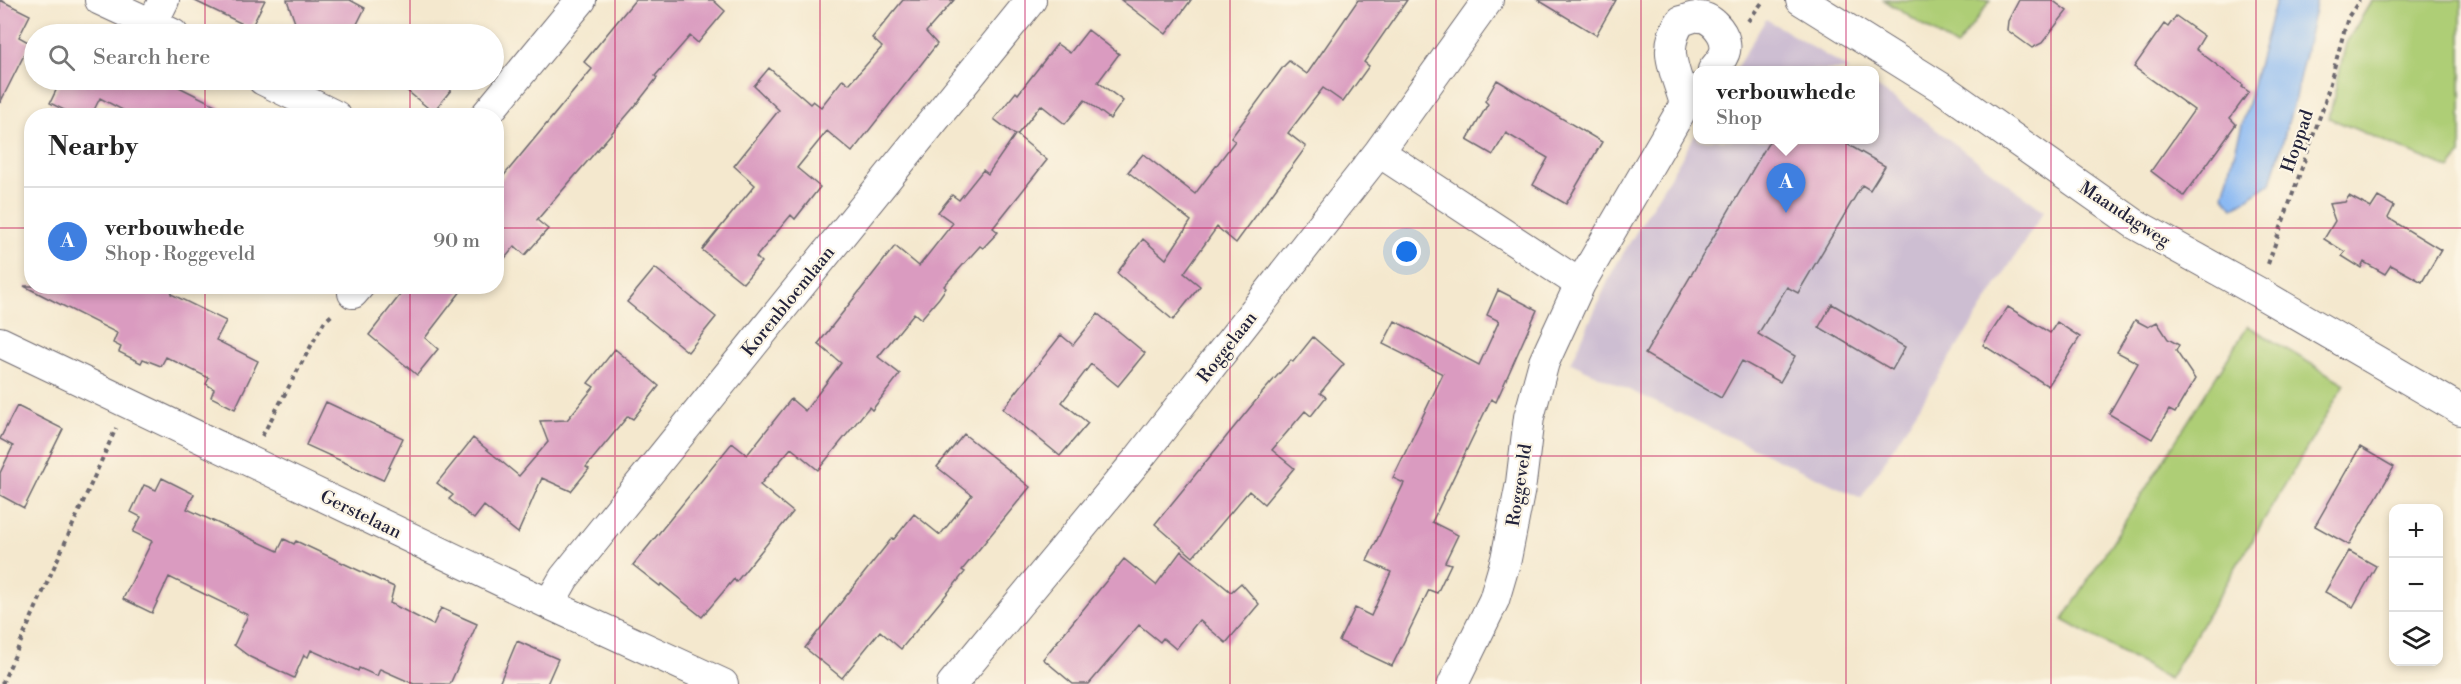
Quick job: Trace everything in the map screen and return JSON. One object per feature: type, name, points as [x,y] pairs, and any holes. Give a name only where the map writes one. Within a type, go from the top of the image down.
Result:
[{"type":"street","points":[[100,0],[163,20]]},
{"type":"street","points":[[492,108],[581,0]]},
{"type":"street","name":"Korenbloemlaan","points":[[549,604],[564,578],[1031,0]]},
{"type":"street","name":"Roggelaan","points":[[952,684],[1139,458],[1379,153],[1488,0]]},
{"type":"street","name":"Maandagweg","points":[[1801,0],[1942,88],[2135,224],[2258,292],[2461,410]]},
{"type":"street","name":"Roggeveld","points":[[1453,684],[1494,600],[1506,559],[1521,483],[1529,417],[1544,362],[1580,284],[1691,97],[1669,49],[1670,40],[1681,21],[1700,16],[1713,22],[1725,39],[1725,52],[1716,66]]},
{"type":"street","points":[[283,90],[320,108]]},
{"type":"street","points":[[1379,153],[1580,284]]},
{"type":"street","name":"Gerstelaan","points":[[0,342],[549,604],[723,684]]},
{"type":"path","name":"Hoppad","points":[[2258,292],[2285,222],[2320,115],[2348,17],[2360,0]]},
{"type":"path","points":[[249,460],[324,322],[352,294]]},
{"type":"path","points":[[2,684],[126,402]]},
{"type":"shaded area","points":[[1766,19],[1843,66],[1737,66]]},
{"type":"shaded area","points":[[1879,89],[2044,211],[1861,498],[1571,363],[1613,270],[1693,139],[1693,144],[1879,144]]},
{"type":"green space","points":[[1884,0],[1991,0],[1956,47]]},
{"type":"green space","points":[[2372,0],[2461,0],[2461,155],[2450,169],[2329,118],[2346,43]]},
{"type":"green space","points":[[2248,326],[2345,384],[2169,679],[2063,620]]},
{"type":"water","points":[[2276,0],[2317,0],[2295,98],[2271,183],[2233,208],[2223,195]]},
{"type":"building","points":[[0,0],[30,15],[19,37],[24,40],[24,55],[0,103]]},
{"type":"building","points":[[193,0],[265,0],[253,24],[243,24]]},
{"type":"building","points":[[287,0],[350,0],[365,8],[357,24],[295,24]]},
{"type":"building","points":[[635,0],[713,0],[725,11],[698,43],[690,36],[655,76],[657,78],[635,106],[537,220],[548,229],[525,255],[515,246],[504,259],[504,175],[592,69],[584,62]]},
{"type":"building","points":[[903,0],[954,0],[926,32],[937,44],[852,152],[827,131],[797,168],[820,187],[795,219],[791,215],[756,257],[761,262],[743,283],[702,250],[755,185],[734,166],[779,110],[754,86],[769,68],[810,104],[813,101],[821,107],[843,79],[849,84],[882,47],[872,38]]},
{"type":"building","points":[[1121,0],[1191,0],[1166,34]]},
{"type":"building","points":[[1358,0],[1407,0],[1364,62],[1369,66],[1343,102],[1323,88],[1288,133],[1306,147],[1236,243],[1217,227],[1184,273],[1200,286],[1173,320],[1117,273],[1143,239],[1166,259],[1191,221],[1128,172],[1143,154],[1195,194],[1235,141],[1231,138],[1283,67],[1289,61],[1307,74]]},
{"type":"building","points":[[1538,0],[1616,0],[1596,35]]},
{"type":"building","points":[[2019,0],[2052,0],[2067,11],[2042,43],[2032,48],[2007,30],[2008,21]]},
{"type":"building","points":[[2176,16],[2204,36],[2196,49],[2249,92],[2230,118],[2236,124],[2184,196],[2151,171],[2194,110],[2134,67],[2164,24],[2168,27]]},
{"type":"building","points":[[1088,30],[1119,54],[1098,82],[1123,101],[1110,119],[1085,100],[1065,124],[1041,105],[1017,135],[1047,160],[993,228],[998,232],[983,248],[980,246],[944,286],[946,288],[921,319],[914,313],[878,357],[900,374],[872,410],[869,407],[818,470],[791,448],[760,485],[793,512],[736,582],[734,579],[702,617],[633,565],[732,443],[747,455],[791,399],[805,411],[841,363],[818,344],[895,246],[919,266],[953,223],[938,212],[952,195],[959,200],[983,170],[988,174],[1015,135],[994,119],[1016,92],[1018,94],[1057,44],[1070,53]]},
{"type":"building","points":[[1497,80],[1602,142],[1566,204],[1533,185],[1548,158],[1506,133],[1493,155],[1467,140],[1488,104],[1485,101]]},
{"type":"building","points":[[56,90],[185,90],[221,108],[119,108],[100,98],[95,108],[60,108],[50,103]]},
{"type":"building","points":[[406,90],[451,90],[436,108],[428,108]]},
{"type":"building","points":[[1768,144],[1847,144],[1885,166],[1870,190],[1862,185],[1798,293],[1787,287],[1758,334],[1795,356],[1780,382],[1742,361],[1721,398],[1645,354]]},
{"type":"building","points":[[2349,196],[2371,208],[2378,197],[2394,206],[2388,218],[2441,250],[2422,282],[2391,265],[2385,274],[2364,262],[2361,268],[2342,256],[2345,252],[2324,239],[2335,221],[2329,204],[2345,202]]},
{"type":"building","points":[[655,268],[716,317],[688,352],[627,302]]},
{"type":"building","points":[[1498,290],[1537,310],[1496,402],[1491,399],[1432,522],[1458,535],[1445,562],[1451,564],[1437,593],[1429,590],[1392,666],[1339,641],[1355,608],[1371,616],[1391,572],[1367,561],[1404,483],[1393,478],[1443,374],[1383,344],[1395,321],[1479,365],[1499,321],[1487,315]]},
{"type":"building","points":[[40,294],[171,294],[226,321],[216,340],[258,361],[235,409],[211,397],[214,389],[206,384],[209,378],[166,357],[161,366],[143,359],[141,363],[119,352],[121,347],[113,343],[117,333]]},
{"type":"building","points":[[401,294],[459,294],[425,338],[438,349],[417,375],[369,335]]},
{"type":"building","points":[[1832,304],[1905,347],[1892,370],[1819,327]]},
{"type":"building","points":[[2008,307],[2050,333],[2057,322],[2080,337],[2048,386],[1983,345]]},
{"type":"building","points":[[1098,314],[1145,353],[1118,386],[1091,364],[1062,402],[1088,423],[1060,456],[1003,409],[1061,335],[1073,345]]},
{"type":"building","points":[[2135,320],[2148,327],[2157,322],[2168,339],[2179,345],[2176,351],[2195,379],[2175,413],[2169,410],[2152,439],[2109,414],[2138,363],[2117,352]]},
{"type":"building","points":[[1313,337],[1344,364],[1320,393],[1326,397],[1311,416],[1305,411],[1272,450],[1294,468],[1264,504],[1249,491],[1193,557],[1155,524],[1262,393],[1291,360],[1293,362]]},
{"type":"building","points":[[615,349],[659,386],[633,419],[628,416],[586,467],[589,469],[571,491],[542,478],[518,533],[484,506],[474,519],[449,499],[453,495],[437,483],[473,438],[519,476],[548,442],[540,421],[567,420],[594,387],[588,383]]},
{"type":"building","points":[[326,402],[403,438],[383,480],[306,445]]},
{"type":"building","points":[[17,406],[63,429],[24,508],[0,495],[0,473],[13,446],[0,439]]},
{"type":"building","points":[[964,434],[1030,487],[962,570],[965,572],[901,649],[880,631],[842,678],[805,648],[892,538],[894,539],[914,514],[940,535],[972,495],[937,467]]},
{"type":"building","points":[[2360,447],[2394,467],[2349,545],[2315,526]]},
{"type":"building","points":[[162,478],[194,494],[187,509],[278,551],[284,539],[294,544],[296,541],[394,587],[390,603],[433,625],[441,608],[477,624],[450,684],[414,684],[380,669],[377,676],[359,668],[358,671],[311,650],[308,657],[304,655],[294,678],[250,657],[234,645],[248,615],[169,577],[152,613],[123,599],[152,541],[133,532],[141,517],[131,512],[144,485],[156,490]]},
{"type":"building","points":[[1181,551],[1231,592],[1241,583],[1259,604],[1226,643],[1199,620],[1176,649],[1163,638],[1160,642],[1139,625],[1089,684],[1073,684],[1043,659],[1124,559],[1156,585]]},
{"type":"building","points":[[2349,551],[2376,566],[2353,607],[2325,592]]},
{"type":"building","points":[[517,641],[558,659],[547,684],[499,684]]},
{"type":"place","name":"verbouwhede","points":[[1786,213]]}]
